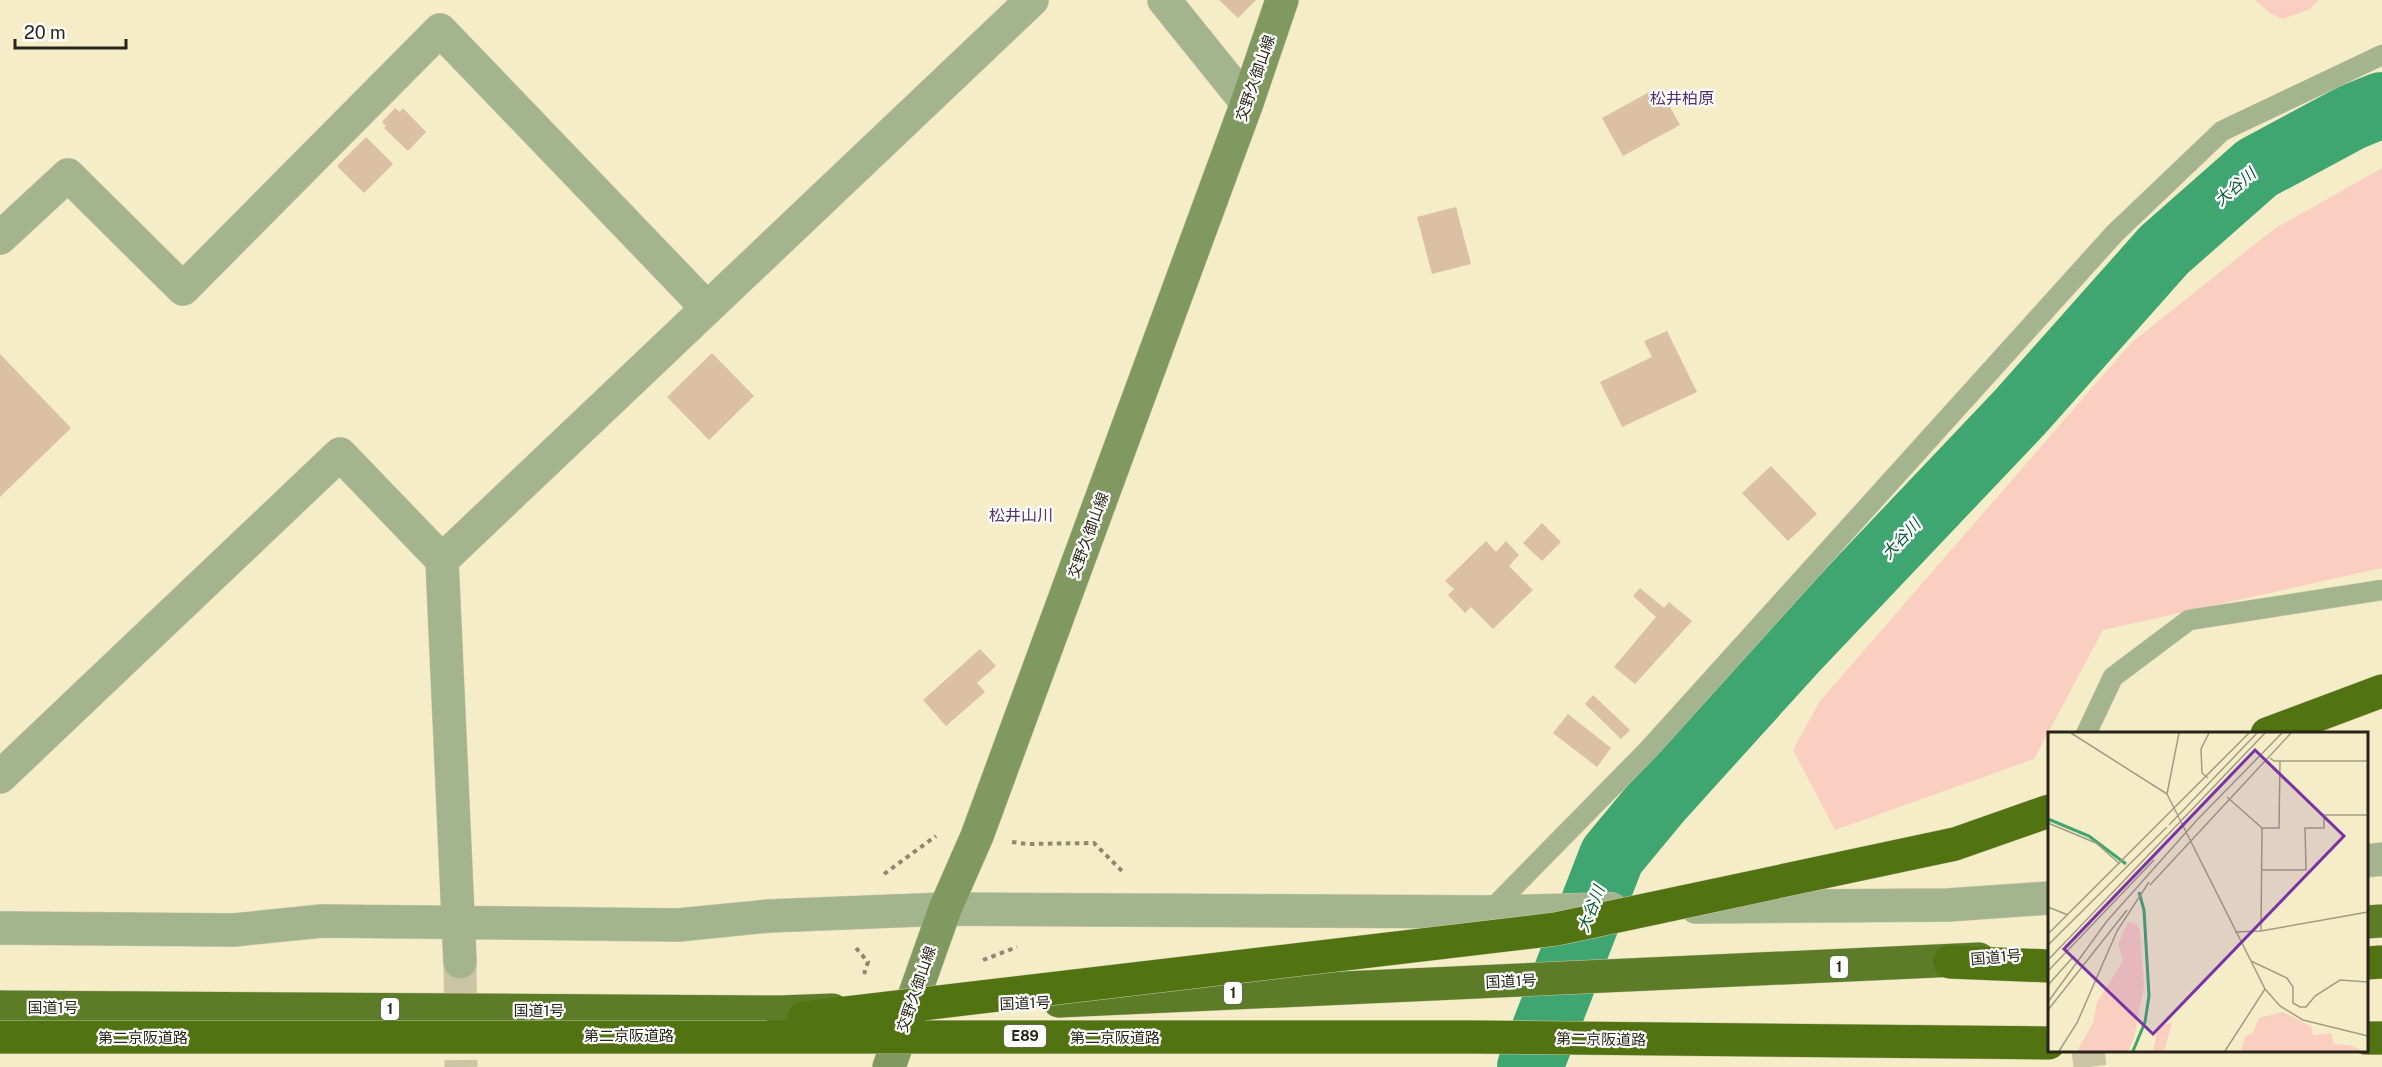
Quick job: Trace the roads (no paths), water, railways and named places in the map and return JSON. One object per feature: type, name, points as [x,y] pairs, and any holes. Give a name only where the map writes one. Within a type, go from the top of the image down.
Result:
[{"type":"highway","points":[[2272,732],[2382,691]]},
{"type":"highway","points":[[656,1035],[1556,929],[1955,844],[2048,811]]},
{"type":"highway","points":[[2367,922],[2382,921]]},
{"type":"highway","name":"国道1号","points":[[0,1007],[781,1012],[1950,962],[2048,952]]},
{"type":"highway","points":[[1950,962],[2048,966]]},
{"type":"highway","points":[[2367,963],[2382,962]]},
{"type":"highway","name":"第二京阪道路","points":[[0,1037],[656,1035],[1474,1037],[2048,1043]]},
{"type":"main road","name":"交野久御山線","points":[[889,1067],[945,909],[978,836],[1247,103],[1282,0]]},
{"type":"street","points":[[441,560],[1032,0]]},
{"type":"street","points":[[1164,0],[1247,103]]},
{"type":"street","points":[[0,238],[68,175],[183,289],[440,30],[707,308]]},
{"type":"street","points":[[0,777],[340,454],[441,560],[460,962]]},
{"type":"street","points":[[2367,861],[2382,859]]},
{"type":"street","points":[[0,928],[234,930],[322,921],[678,925],[769,916],[945,909],[1489,912],[1948,905],[2048,898]]},
{"type":"lane","points":[[1489,912],[1649,748],[2115,233],[2222,131],[2382,55]]},
{"type":"lane","points":[[2087,732],[2114,677],[2189,620],[2382,590]]},
{"type":"waterway","name":"大谷川","points":[[1530,1067],[1612,856],[1660,798],[1794,650],[2020,412],[2164,250],[2257,168],[2352,117],[2382,105]]},
{"type":"tunnel","points":[[460,962],[461,1067]]},
{"type":"tunnel","points":[[2088,1052],[2090,1067]]},
{"type":"district","name":"松井柏原","points":[[1682,98]]},
{"type":"district","name":"松井山川","points":[[1021,515]]}]
